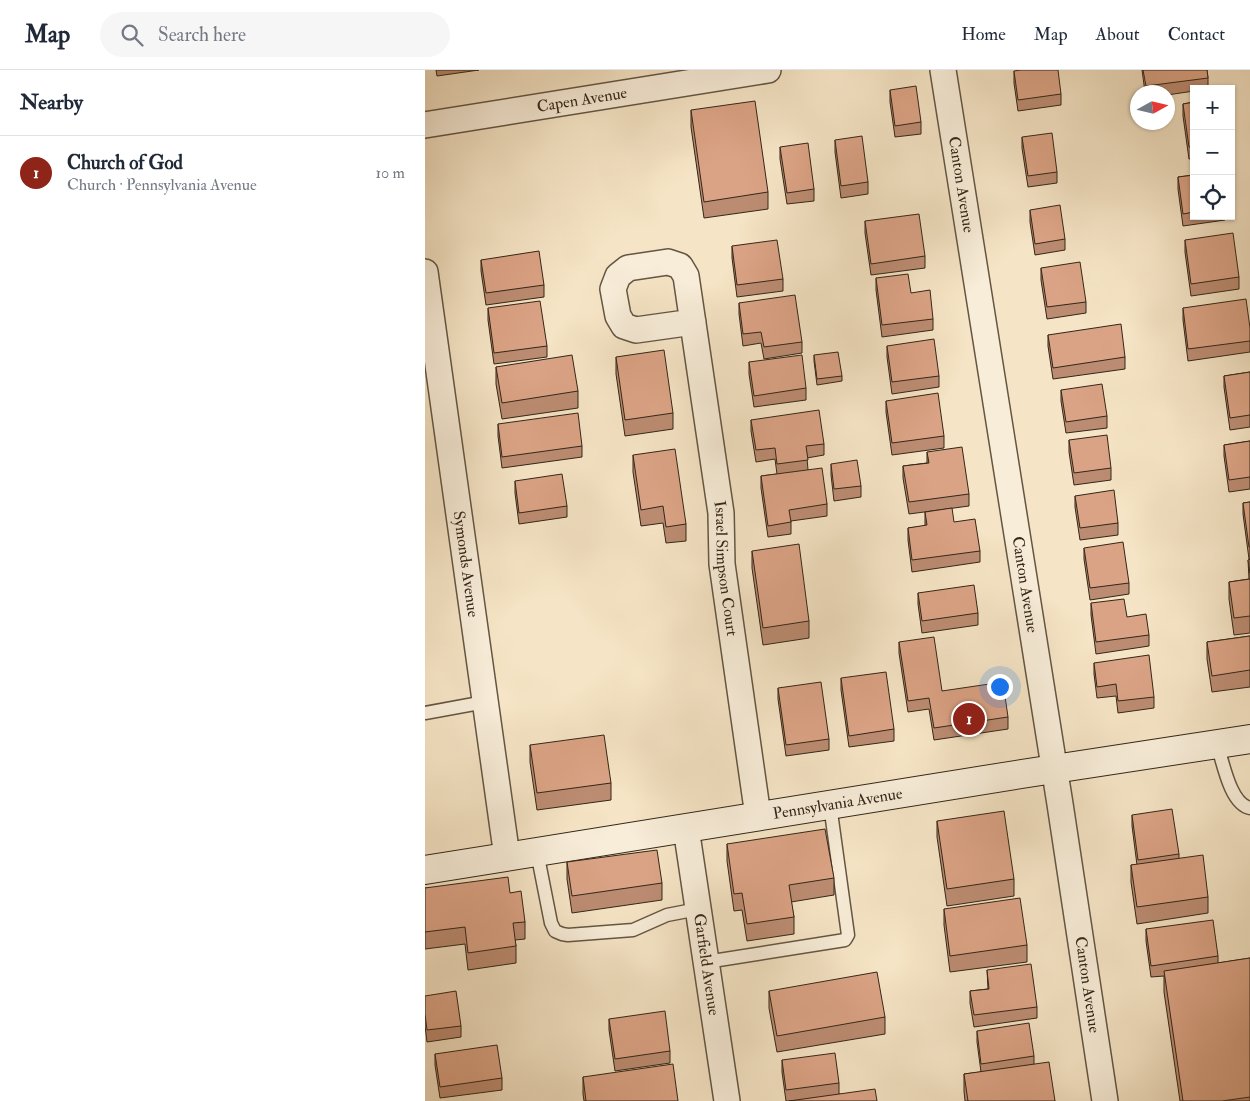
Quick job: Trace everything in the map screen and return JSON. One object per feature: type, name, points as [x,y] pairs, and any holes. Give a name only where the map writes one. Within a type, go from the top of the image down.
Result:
[{"type":"street","name":"Capen Avenue","points":[[425,125],[678,77],[767,70]]},
{"type":"street","name":"Canton Avenue","points":[[943,70],[1105,1101]]},
{"type":"street","name":"Symonds Avenue","points":[[425,272],[507,857]]},
{"type":"street","name":"Israel Simpson Court","points":[[693,322],[721,513],[722,564],[758,816]]},
{"type":"street","name":"Pennsylvania Avenue","points":[[425,870],[1250,739]]},
{"type":"street","name":"Garfield Avenue","points":[[686,828],[727,1101]]},
{"type":"lane","points":[[425,713],[485,702]]},
{"type":"lane","points":[[1217,744],[1233,794],[1244,807],[1250,808]]},
{"type":"lane","points":[[706,962],[845,940],[848,935],[831,805]]},
{"type":"lane","points":[[537,852],[551,923],[555,931],[562,934],[578,935],[633,930],[667,915],[698,909]]},
{"type":"building","points":[[1058,70],[1061,94],[1018,100],[1014,71]]},
{"type":"building","points":[[1143,70],[1207,70],[1208,78],[1146,85]]},
{"type":"building","points":[[916,86],[921,122],[895,126],[890,90]]},
{"type":"building","points":[[755,101],[768,192],[704,202],[691,110]]},
{"type":"building","points":[[1190,103],[1190,147],[1189,147],[1183,104]]},
{"type":"building","points":[[1052,133],[1057,172],[1028,176],[1022,137]]},
{"type":"building","points":[[862,136],[868,182],[841,186],[835,140]]},
{"type":"building","points":[[808,143],[814,189],[787,193],[780,147]]},
{"type":"building","points":[[1190,176],[1190,213],[1183,214],[1178,177]]},
{"type":"building","points":[[1060,205],[1065,239],[1035,244],[1030,210]]},
{"type":"building","points":[[919,214],[925,256],[871,264],[865,221]]},
{"type":"building","points":[[1233,233],[1239,277],[1191,284],[1185,240]]},
{"type":"building","points":[[777,240],[783,279],[737,285],[732,246]]},
{"type":"building","points":[[539,251],[544,285],[486,293],[481,260]]},
{"type":"building","points":[[1080,262],[1086,302],[1047,307],[1041,268]]},
{"type":"building","points":[[908,274],[911,293],[930,290],[933,319],[882,325],[876,278]]},
{"type":"building","points":[[795,295],[802,342],[764,347],[761,332],[743,334],[739,303]]},
{"type":"building","points":[[1246,299],[1250,341],[1188,349],[1183,308]]},
{"type":"building","points":[[540,301],[547,346],[494,353],[488,308]]},
{"type":"building","points":[[1121,324],[1125,357],[1053,368],[1048,335]]},
{"type":"building","points":[[934,339],[939,376],[892,382],[887,346]]},
{"type":"building","points":[[664,350],[673,413],[625,420],[616,357]]},
{"type":"building","points":[[838,352],[842,376],[817,379],[814,355]]},
{"type":"building","points":[[572,355],[578,391],[502,403],[496,367]]},
{"type":"building","points":[[802,355],[806,388],[754,396],[749,362]]},
{"type":"building","points":[[1250,372],[1250,415],[1230,418],[1224,376]]},
{"type":"building","points":[[1102,384],[1107,416],[1066,422],[1061,390]]},
{"type":"building","points":[[938,393],[944,436],[892,443],[886,401]]},
{"type":"building","points":[[819,410],[824,444],[806,446],[808,460],[777,464],[775,448],[756,450],[751,420]]},
{"type":"building","points":[[578,413],[582,446],[502,457],[498,424]]},
{"type":"building","points":[[1107,435],[1111,468],[1074,473],[1069,440]]},
{"type":"building","points":[[1250,441],[1250,477],[1229,480],[1224,445]]},
{"type":"building","points":[[962,447],[969,494],[909,502],[903,466],[929,463],[927,452]]},
{"type":"building","points":[[675,449],[686,524],[666,527],[663,506],[641,510],[633,455]]},
{"type":"building","points":[[857,460],[861,486],[834,489],[831,464]]},
{"type":"building","points":[[822,468],[827,504],[789,510],[791,522],[768,526],[761,476]]},
{"type":"building","points":[[562,474],[567,506],[519,513],[515,481]]},
{"type":"building","points":[[1114,490],[1118,523],[1080,528],[1075,496]]},
{"type":"building","points":[[1250,502],[1250,547],[1249,547],[1243,503]]},
{"type":"building","points":[[952,508],[954,522],[975,519],[980,551],[912,560],[908,528],[927,525],[925,512]]},
{"type":"building","points":[[1123,542],[1129,583],[1090,588],[1084,548]]},
{"type":"building","points":[[799,544],[809,621],[763,628],[752,551]]},
{"type":"building","points":[[1250,579],[1250,616],[1234,618],[1229,582]]},
{"type":"building","points":[[974,585],[978,613],[922,621],[918,593]]},
{"type":"building","points":[[1124,599],[1127,617],[1146,614],[1149,635],[1096,642],[1091,603]]},
{"type":"building","points":[[1250,636],[1250,670],[1212,676],[1207,642]]},
{"type":"building","points":[[934,637],[942,691],[1003,682],[1008,717],[934,728],[929,698],[908,701],[899,642]]},
{"type":"building","points":[[1149,655],[1154,697],[1118,701],[1116,684],[1097,687],[1094,663]]},
{"type":"building","points":[[886,672],[894,729],[849,736],[841,678]]},
{"type":"building","points":[[821,682],[829,739],[786,745],[778,688]]},
{"type":"building","points":[[604,735],[611,783],[537,793],[530,745]]},
{"type":"building","points":[[1172,809],[1179,854],[1138,860],[1132,815]]},
{"type":"building","points":[[1004,811],[1014,879],[947,889],[937,821]]},
{"type":"building","points":[[825,829],[834,878],[789,885],[794,917],[747,924],[742,893],[734,894],[727,844]]},
{"type":"building","points":[[657,850],[662,883],[572,896],[567,862]]},
{"type":"building","points":[[1203,855],[1208,897],[1137,907],[1131,865]]},
{"type":"building","points":[[508,877],[510,893],[521,891],[525,922],[513,923],[516,946],[468,953],[465,927],[425,932],[425,888]]},
{"type":"building","points":[[1020,898],[1027,945],[950,956],[944,909]]},
{"type":"building","points":[[1213,920],[1218,956],[1151,966],[1146,929]]},
{"type":"building","points":[[1250,958],[1250,1097],[1222,1101],[1183,1101],[1164,971]]},
{"type":"building","points":[[1031,964],[1037,1007],[974,1015],[970,991],[989,989],[987,970]]},
{"type":"building","points":[[877,972],[885,1017],[777,1036],[769,991]]},
{"type":"building","points":[[456,991],[461,1026],[427,1030],[425,996]]},
{"type":"building","points":[[665,1011],[670,1051],[615,1059],[609,1019]]},
{"type":"building","points":[[1029,1023],[1034,1056],[981,1064],[977,1031]]},
{"type":"building","points":[[497,1045],[502,1078],[440,1087],[435,1054]]},
{"type":"building","points":[[835,1053],[839,1083],[786,1090],[782,1060]]},
{"type":"building","points":[[1049,1062],[1055,1101],[968,1101],[964,1074]]},
{"type":"building","points":[[673,1064],[678,1101],[586,1101],[583,1077]]},
{"type":"building","points":[[875,1089],[877,1101],[789,1101]]},
{"type":"place","name":"Church of God","points":[[969,719]]}]
